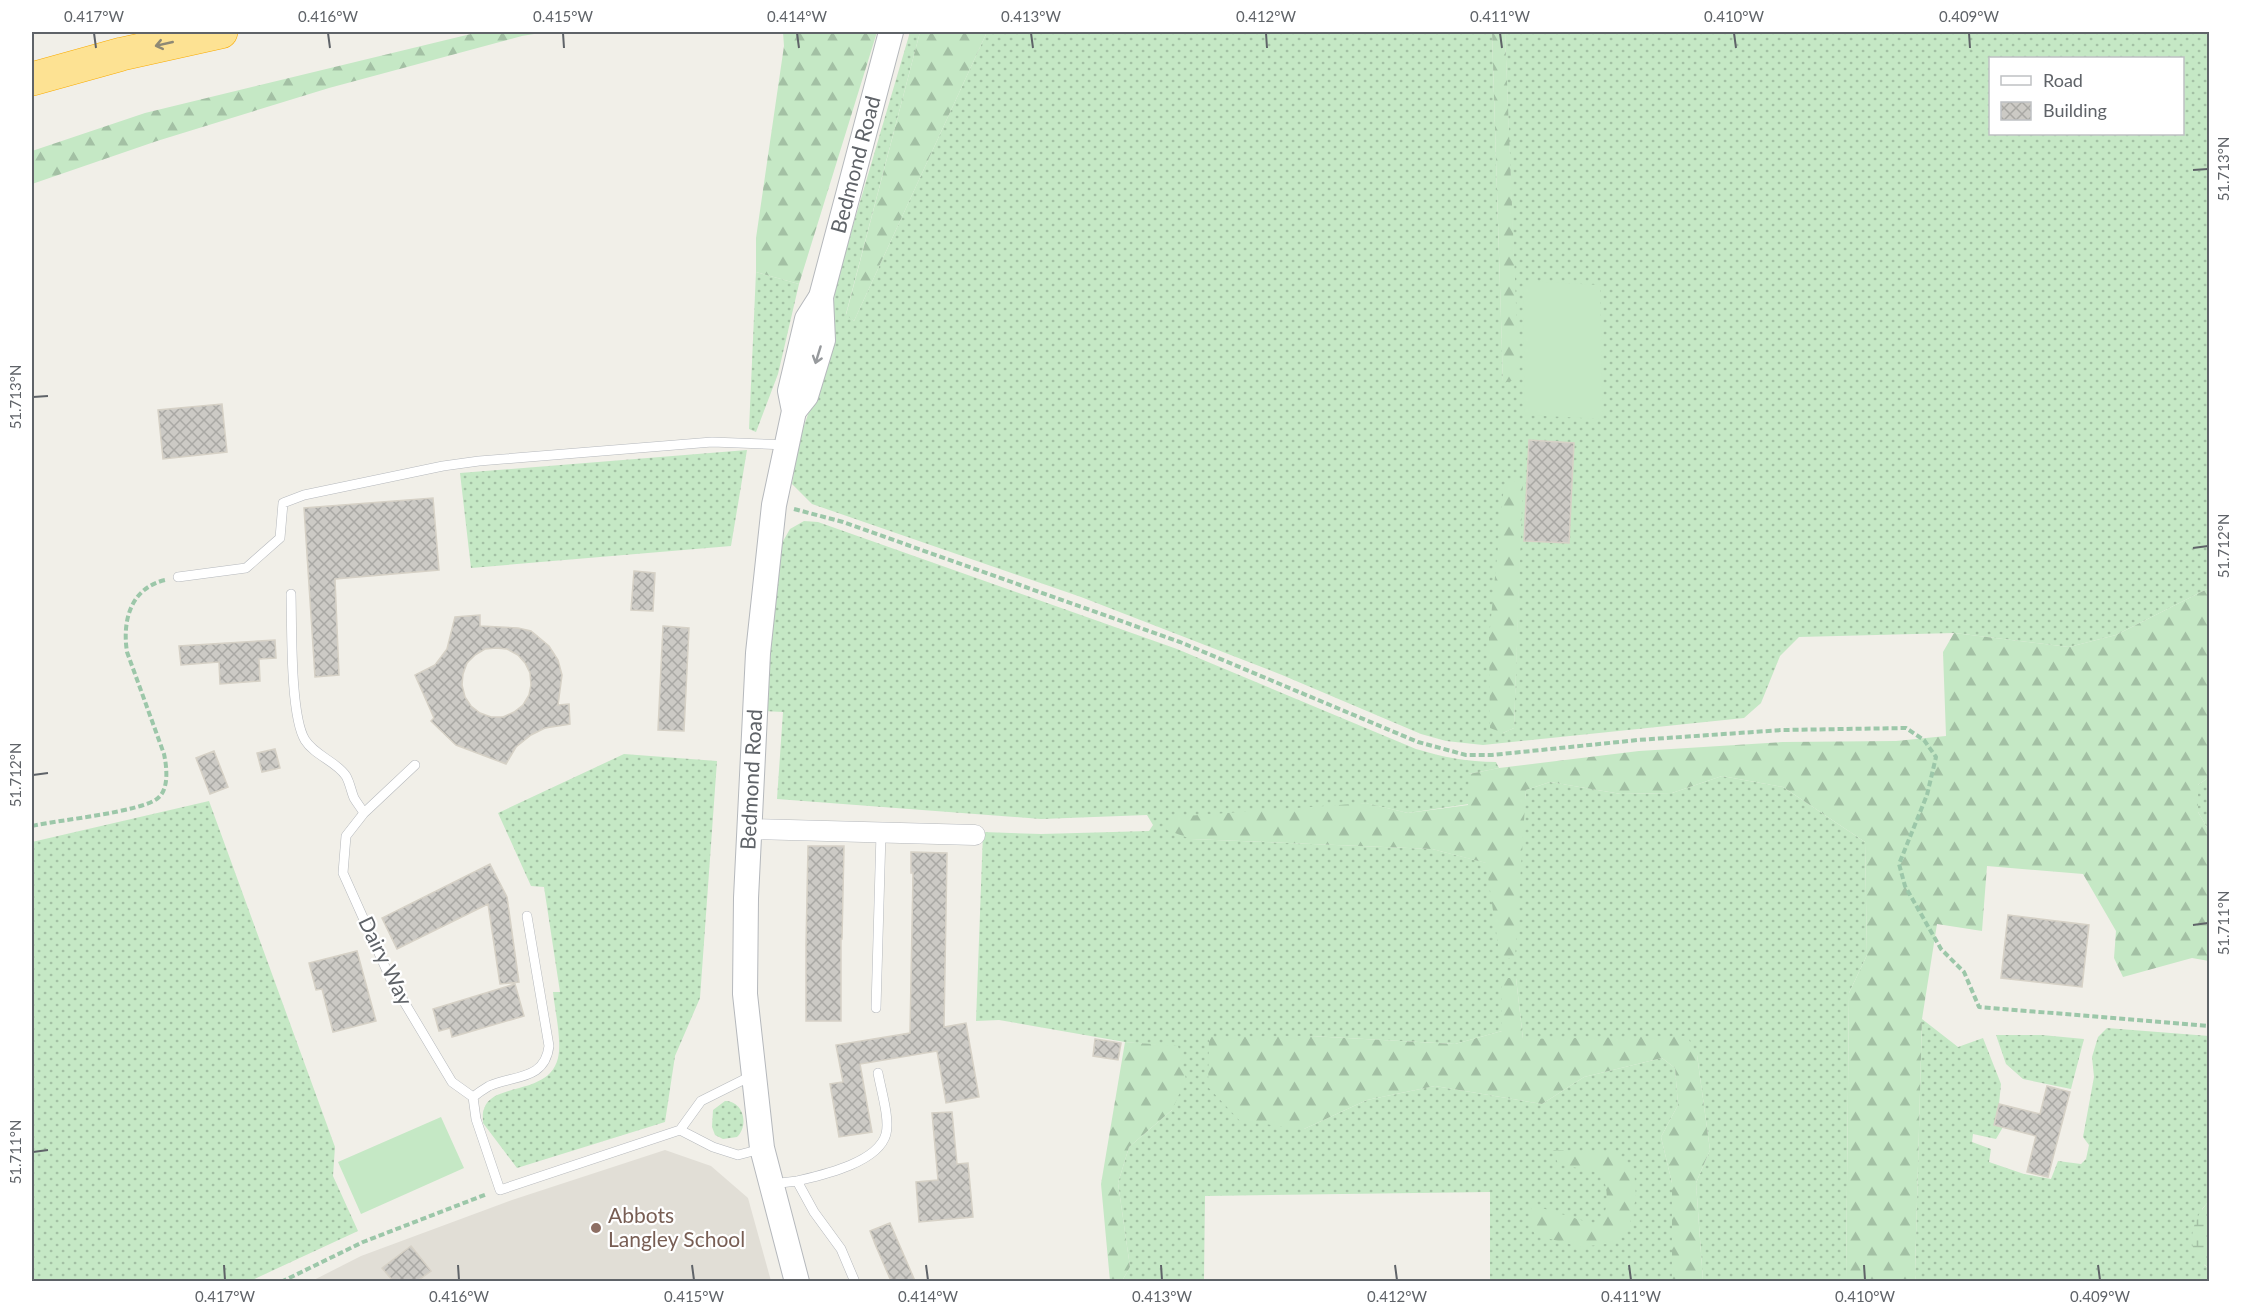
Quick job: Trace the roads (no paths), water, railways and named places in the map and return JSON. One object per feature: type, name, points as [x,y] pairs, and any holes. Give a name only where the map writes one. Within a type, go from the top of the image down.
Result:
[{"type":"highway","points":[[32,79],[122,54],[221,32]]},
{"type":"street","name":"Bedmond Road","points":[[797,1281],[762,1148],[745,994],[749,829],[758,652],[774,505],[794,411],[790,392],[807,319],[822,297],[891,32]]},
{"type":"street","points":[[749,829],[975,835]]},
{"type":"lane","points":[[178,577],[246,568],[280,538],[283,503],[304,495],[443,466],[479,462],[712,442],[786,445]]},
{"type":"lane","points":[[291,594],[294,684],[299,724],[305,740],[316,753],[336,765],[347,777],[355,799],[364,813]]},
{"type":"lane","name":"Dairy Way","points":[[415,765],[364,813],[346,836],[343,873],[391,980],[452,1082],[473,1097]]},
{"type":"lane","points":[[876,1008],[881,833]]},
{"type":"lane","points":[[527,916],[549,1046],[548,1058],[540,1068],[528,1075],[489,1086],[473,1097],[477,1119],[500,1190],[680,1130],[701,1101],[753,1075]]},
{"type":"lane","points":[[770,1184],[828,1174],[855,1164],[880,1147],[886,1135],[886,1124],[878,1073]]},
{"type":"lane","points":[[680,1130],[713,1147],[738,1155],[762,1148]]},
{"type":"lane","points":[[797,1181],[814,1212],[841,1249],[855,1281]]},
{"type":"place","name":"Abbots Langley School","points":[[596,1228]]}]
